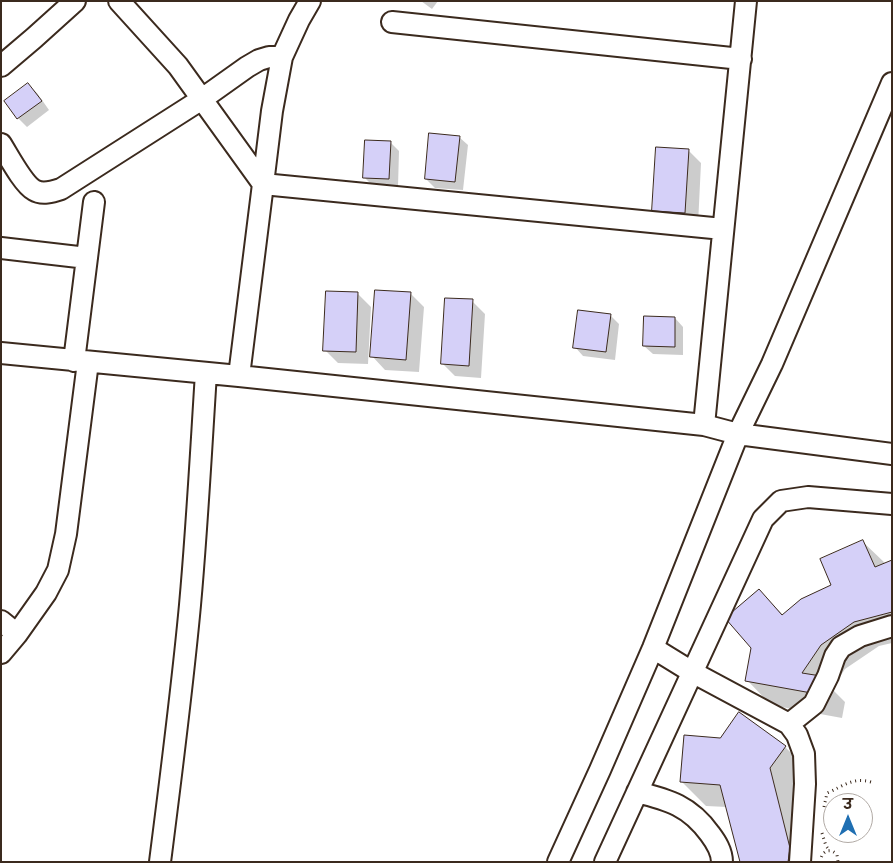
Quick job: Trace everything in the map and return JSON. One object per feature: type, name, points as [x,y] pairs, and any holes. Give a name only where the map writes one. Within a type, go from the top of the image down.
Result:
[{"type":"street","points":[[1,66],[76,1]]},
{"type":"street","points":[[239,376],[272,111],[282,57],[310,1]]},
{"type":"street","points":[[704,425],[746,1]]},
{"type":"street","points":[[127,4],[178,66],[263,184],[723,229]]},
{"type":"street","points":[[392,22],[740,58]]},
{"type":"street","points":[[1,144],[25,182],[34,190],[47,193],[61,189],[202,99],[247,67],[259,60],[270,57],[282,57]]},
{"type":"street","points":[[558,862],[653,648],[738,434],[772,364],[892,83]]},
{"type":"street","points":[[1,653],[46,593],[58,570],[66,534],[81,361],[87,258],[94,202]]},
{"type":"street","points":[[1,248],[87,258]]},
{"type":"street","points":[[1,353],[704,425],[738,434],[892,454]]},
{"type":"street","points":[[160,862],[189,615],[206,373]]},
{"type":"street","points":[[604,862],[763,519],[781,502],[808,497],[892,504]]},
{"type":"street","points":[[1,621],[17,634]]},
{"type":"street","points":[[789,724],[814,704],[828,676],[835,656],[841,647],[860,636],[892,626]]},
{"type":"street","points":[[653,648],[692,672],[789,724],[797,735],[804,754],[805,784],[800,862]]},
{"type":"street","points":[[637,792],[678,805],[691,814],[704,825],[717,843],[722,855],[722,862]]},
{"type":"path","points":[[822,815],[827,793],[852,781],[865,780],[871,782]]},
{"type":"path","points":[[822,831],[826,846],[838,855],[838,862]]},
{"type":"path","points":[[821,862],[822,854],[830,850]]},
{"type":"building","points":[[28,83],[42,101],[17,119],[4,101]]},
{"type":"building","points":[[429,133],[460,136],[455,182],[425,179]]},
{"type":"building","points":[[365,140],[391,141],[389,179],[363,178]]},
{"type":"building","points":[[656,147],[689,149],[685,213],[652,211]]},
{"type":"building","points":[[375,290],[411,292],[406,360],[370,357]]},
{"type":"building","points":[[326,291],[358,292],[356,352],[323,351]]},
{"type":"building","points":[[445,298],[473,299],[469,366],[441,364]]},
{"type":"building","points":[[578,310],[611,314],[606,352],[573,348]]},
{"type":"building","points":[[644,316],[675,317],[675,347],[643,346]]},
{"type":"building","points":[[863,540],[875,567],[892,560],[892,612],[854,622],[821,645],[802,673],[821,676],[817,694],[745,681],[751,648],[725,618],[759,589],[782,615],[801,599],[831,585],[820,559]]},
{"type":"building","points":[[739,712],[786,746],[770,768],[790,848],[788,862],[740,862],[720,785],[680,782],[684,735],[720,738]]}]
